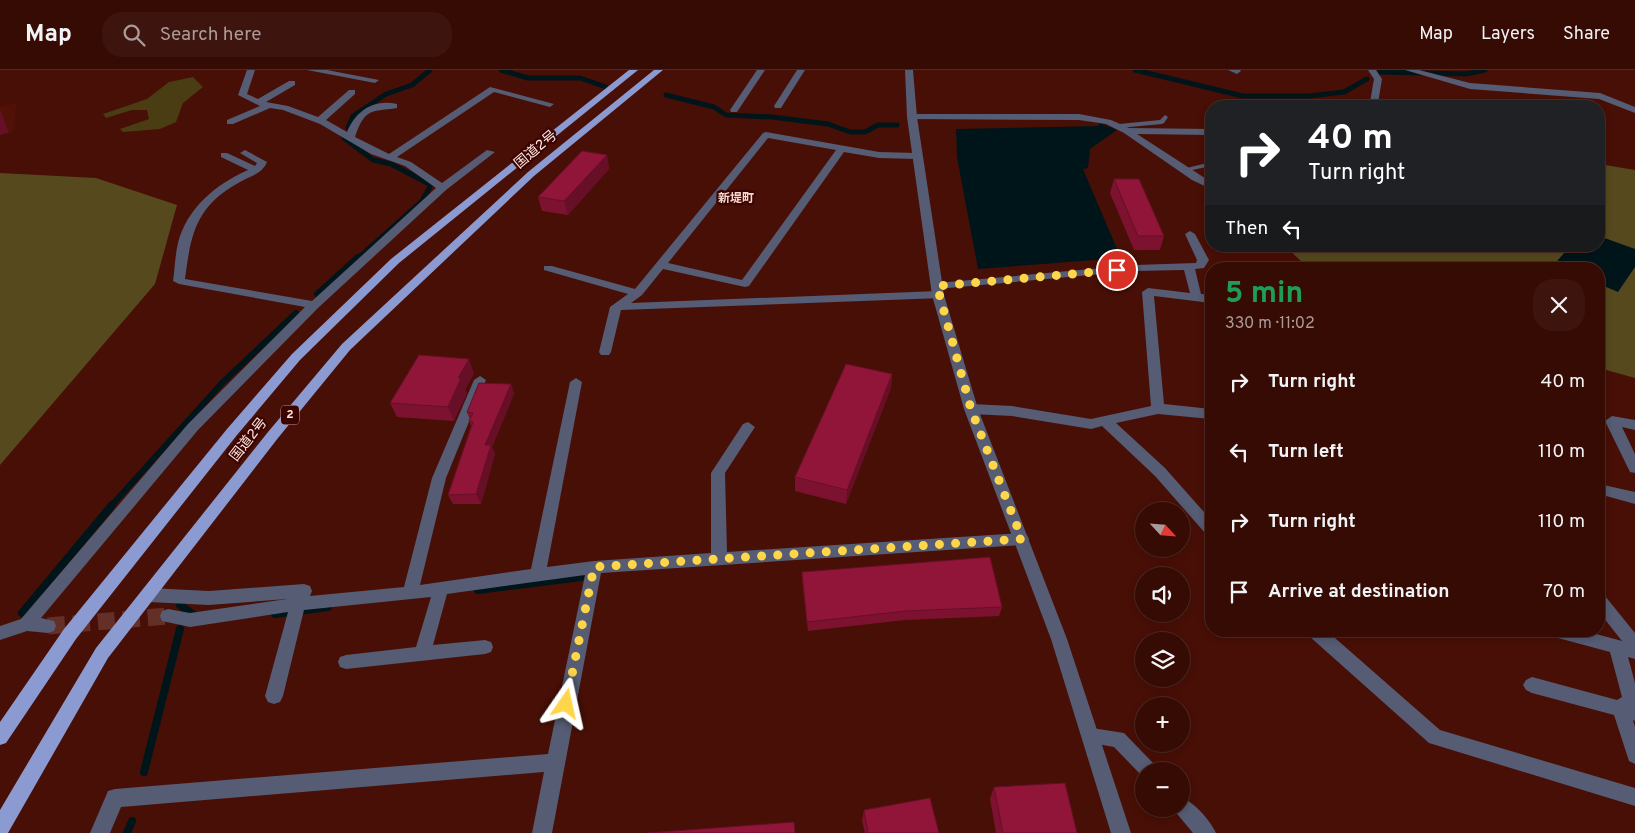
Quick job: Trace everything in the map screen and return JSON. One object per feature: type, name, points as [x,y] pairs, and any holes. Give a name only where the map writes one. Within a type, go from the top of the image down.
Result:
[{"type":"highway","name":"国道2号","points":[[0,738],[70,634],[232,432],[296,357],[396,261],[634,70]]},
{"type":"highway","name":"国道2号","points":[[0,828],[102,653],[150,595],[273,435],[346,348],[419,277],[531,174],[659,70]]},
{"type":"street","points":[[251,70],[250,76],[243,88],[242,96],[319,120],[374,152],[408,164],[421,175],[432,179],[442,188]]},
{"type":"street","points":[[311,70],[375,80]]},
{"type":"street","points":[[734,110],[761,70]]},
{"type":"street","points":[[778,106],[801,70]]},
{"type":"street","points":[[909,70],[912,117],[937,291],[971,409],[1022,539],[1092,736],[1120,833]]},
{"type":"street","points":[[1372,70],[1378,80],[1375,100]]},
{"type":"street","points":[[1411,70],[1470,86],[1600,96],[1635,110]]},
{"type":"street","points":[[259,102],[292,83]]},
{"type":"street","points":[[389,158],[493,89],[550,104]]},
{"type":"street","points":[[319,120],[352,92]]},
{"type":"street","points":[[350,139],[354,123],[373,106],[382,104],[394,106]]},
{"type":"street","points":[[230,122],[270,105]]},
{"type":"street","points":[[912,117],[1079,117],[1108,122],[1123,129],[1183,170],[1205,183]]},
{"type":"street","points":[[1123,129],[1205,132]]},
{"type":"street","points":[[605,352],[616,307],[638,293],[766,135],[879,154],[917,156]]},
{"type":"street","points":[[660,265],[745,284],[842,148]]},
{"type":"street","points":[[27,624],[160,464],[252,366],[314,305],[442,188],[490,152]]},
{"type":"street","points":[[245,153],[262,162],[259,168],[221,190],[202,206],[184,240],[179,281],[314,305]]},
{"type":"street","points":[[224,156],[255,170]]},
{"type":"street","points":[[616,307],[937,291],[1135,268],[1200,266],[1203,260],[1190,234]]},
{"type":"street","points":[[1188,267],[1192,273],[1196,297]]},
{"type":"street","points":[[548,268],[638,293]]},
{"type":"street","points":[[1158,409],[1148,292],[1205,298]]},
{"type":"street","points":[[410,593],[439,478],[480,380]]},
{"type":"street","points":[[538,574],[576,382]]},
{"type":"street","points":[[971,409],[1012,411],[1091,424],[1158,409],[1176,409],[1205,413]]},
{"type":"street","points":[[1635,424],[1612,421],[1635,468]]},
{"type":"street","points":[[1106,422],[1160,472],[1205,523]]},
{"type":"street","points":[[719,558],[718,473],[748,427]]},
{"type":"street","points":[[1605,490],[1635,498]]},
{"type":"street","points":[[168,616],[190,620],[298,604],[441,589],[594,567],[1022,539]]},
{"type":"street","points":[[542,833],[594,567]]},
{"type":"street","points":[[422,654],[441,589]]},
{"type":"street","points":[[150,595],[210,598],[304,591],[298,604],[274,696]]},
{"type":"street","points":[[1605,609],[1630,640],[1635,652]]},
{"type":"street","points":[[0,633],[27,624],[48,626]]},
{"type":"street","points":[[1322,637],[1435,738],[1635,797]]},
{"type":"street","points":[[1580,637],[1635,652]]},
{"type":"street","points":[[346,662],[486,647]]},
{"type":"street","points":[[1617,647],[1631,700],[1627,711],[1635,754]]},
{"type":"street","points":[[1532,685],[1627,711]]},
{"type":"street","points":[[1092,736],[1118,739],[1140,762]]},
{"type":"street","points":[[100,833],[116,798],[555,762]]},
{"type":"street","points":[[1190,816],[1206,833]]},
{"type":"lane","points":[[1123,129],[1153,125],[1162,122],[1165,117]]},
{"type":"lane","points":[[1183,170],[1205,165]]},
{"type":"shaded area","points":[[193,77],[203,87],[183,103],[176,122],[160,129],[123,132],[120,129],[149,119],[147,110],[132,110],[106,118],[103,114],[147,99],[169,82]]},
{"type":"shaded area","points":[[17,103],[13,132],[0,135],[0,107]]},
{"type":"shaded area","points":[[1100,123],[1117,130],[1090,149],[1088,168],[1083,169],[1120,256],[1108,259],[978,269],[957,157],[956,129],[1098,126]]},
{"type":"shaded area","points":[[1605,165],[1635,170],[1635,378],[1605,370],[1605,262],[1301,261],[1291,252],[1605,252]]},
{"type":"shaded area","points":[[0,173],[96,178],[177,205],[155,284],[0,465]]},
{"type":"shaded area","points":[[1605,238],[1635,249],[1635,267],[1618,292],[1605,287],[1605,262],[1556,262],[1565,252],[1605,252]]},
{"type":"building","points":[[582,151],[607,155],[564,201],[538,197]]},
{"type":"building","points":[[1114,179],[1139,179],[1164,236],[1138,236]]},
{"type":"building","points":[[419,355],[469,359],[458,378],[461,378],[448,407],[390,403]]},
{"type":"building","points":[[846,364],[892,374],[847,490],[795,477]]},
{"type":"building","points":[[479,383],[511,384],[485,445],[491,445],[476,494],[448,495],[473,422],[469,421],[473,413],[467,412]]},
{"type":"building","points":[[990,557],[1002,607],[906,611],[807,622],[802,572]]},
{"type":"building","points":[[1065,783],[1077,833],[1003,833],[994,787]]},
{"type":"building","points":[[930,798],[939,833],[868,833],[864,810]]},
{"type":"building","points":[[794,822],[795,833],[647,833]]},
{"type":"waterway","points":[[348,128],[353,116],[386,94],[412,85],[430,70]]},
{"type":"waterway","points":[[501,70],[528,78],[580,78],[606,87]]},
{"type":"waterway","points":[[1135,70],[1243,96],[1309,96],[1344,92],[1367,79]]},
{"type":"waterway","points":[[1379,72],[1466,74],[1485,70]]},
{"type":"waterway","points":[[666,95],[714,107],[726,115],[772,117],[828,124],[850,132],[865,132],[878,125],[897,125]]},
{"type":"waterway","points":[[344,138],[373,160],[391,164],[431,185],[422,201],[357,259]]},
{"type":"waterway","points":[[317,294],[358,257]]},
{"type":"waterway","points":[[111,506],[222,383],[296,313]]},
{"type":"waterway","points":[[22,613],[112,505]]},
{"type":"waterway","points":[[478,590],[581,577]]},
{"type":"waterway","points":[[180,605],[198,618]]},
{"type":"waterway","points":[[275,614],[328,607]]},
{"type":"waterway","points":[[144,772],[180,629]]},
{"type":"waterway","points":[[127,833],[132,821]]},
{"type":"tunnel","points":[[48,626],[168,616]]},
{"type":"district","name":"新堤町","points":[[736,199]]},
{"type":"route","points":[[566,704],[594,567],[1022,539],[971,409],[937,286],[954,286],[1117,270]]}]
